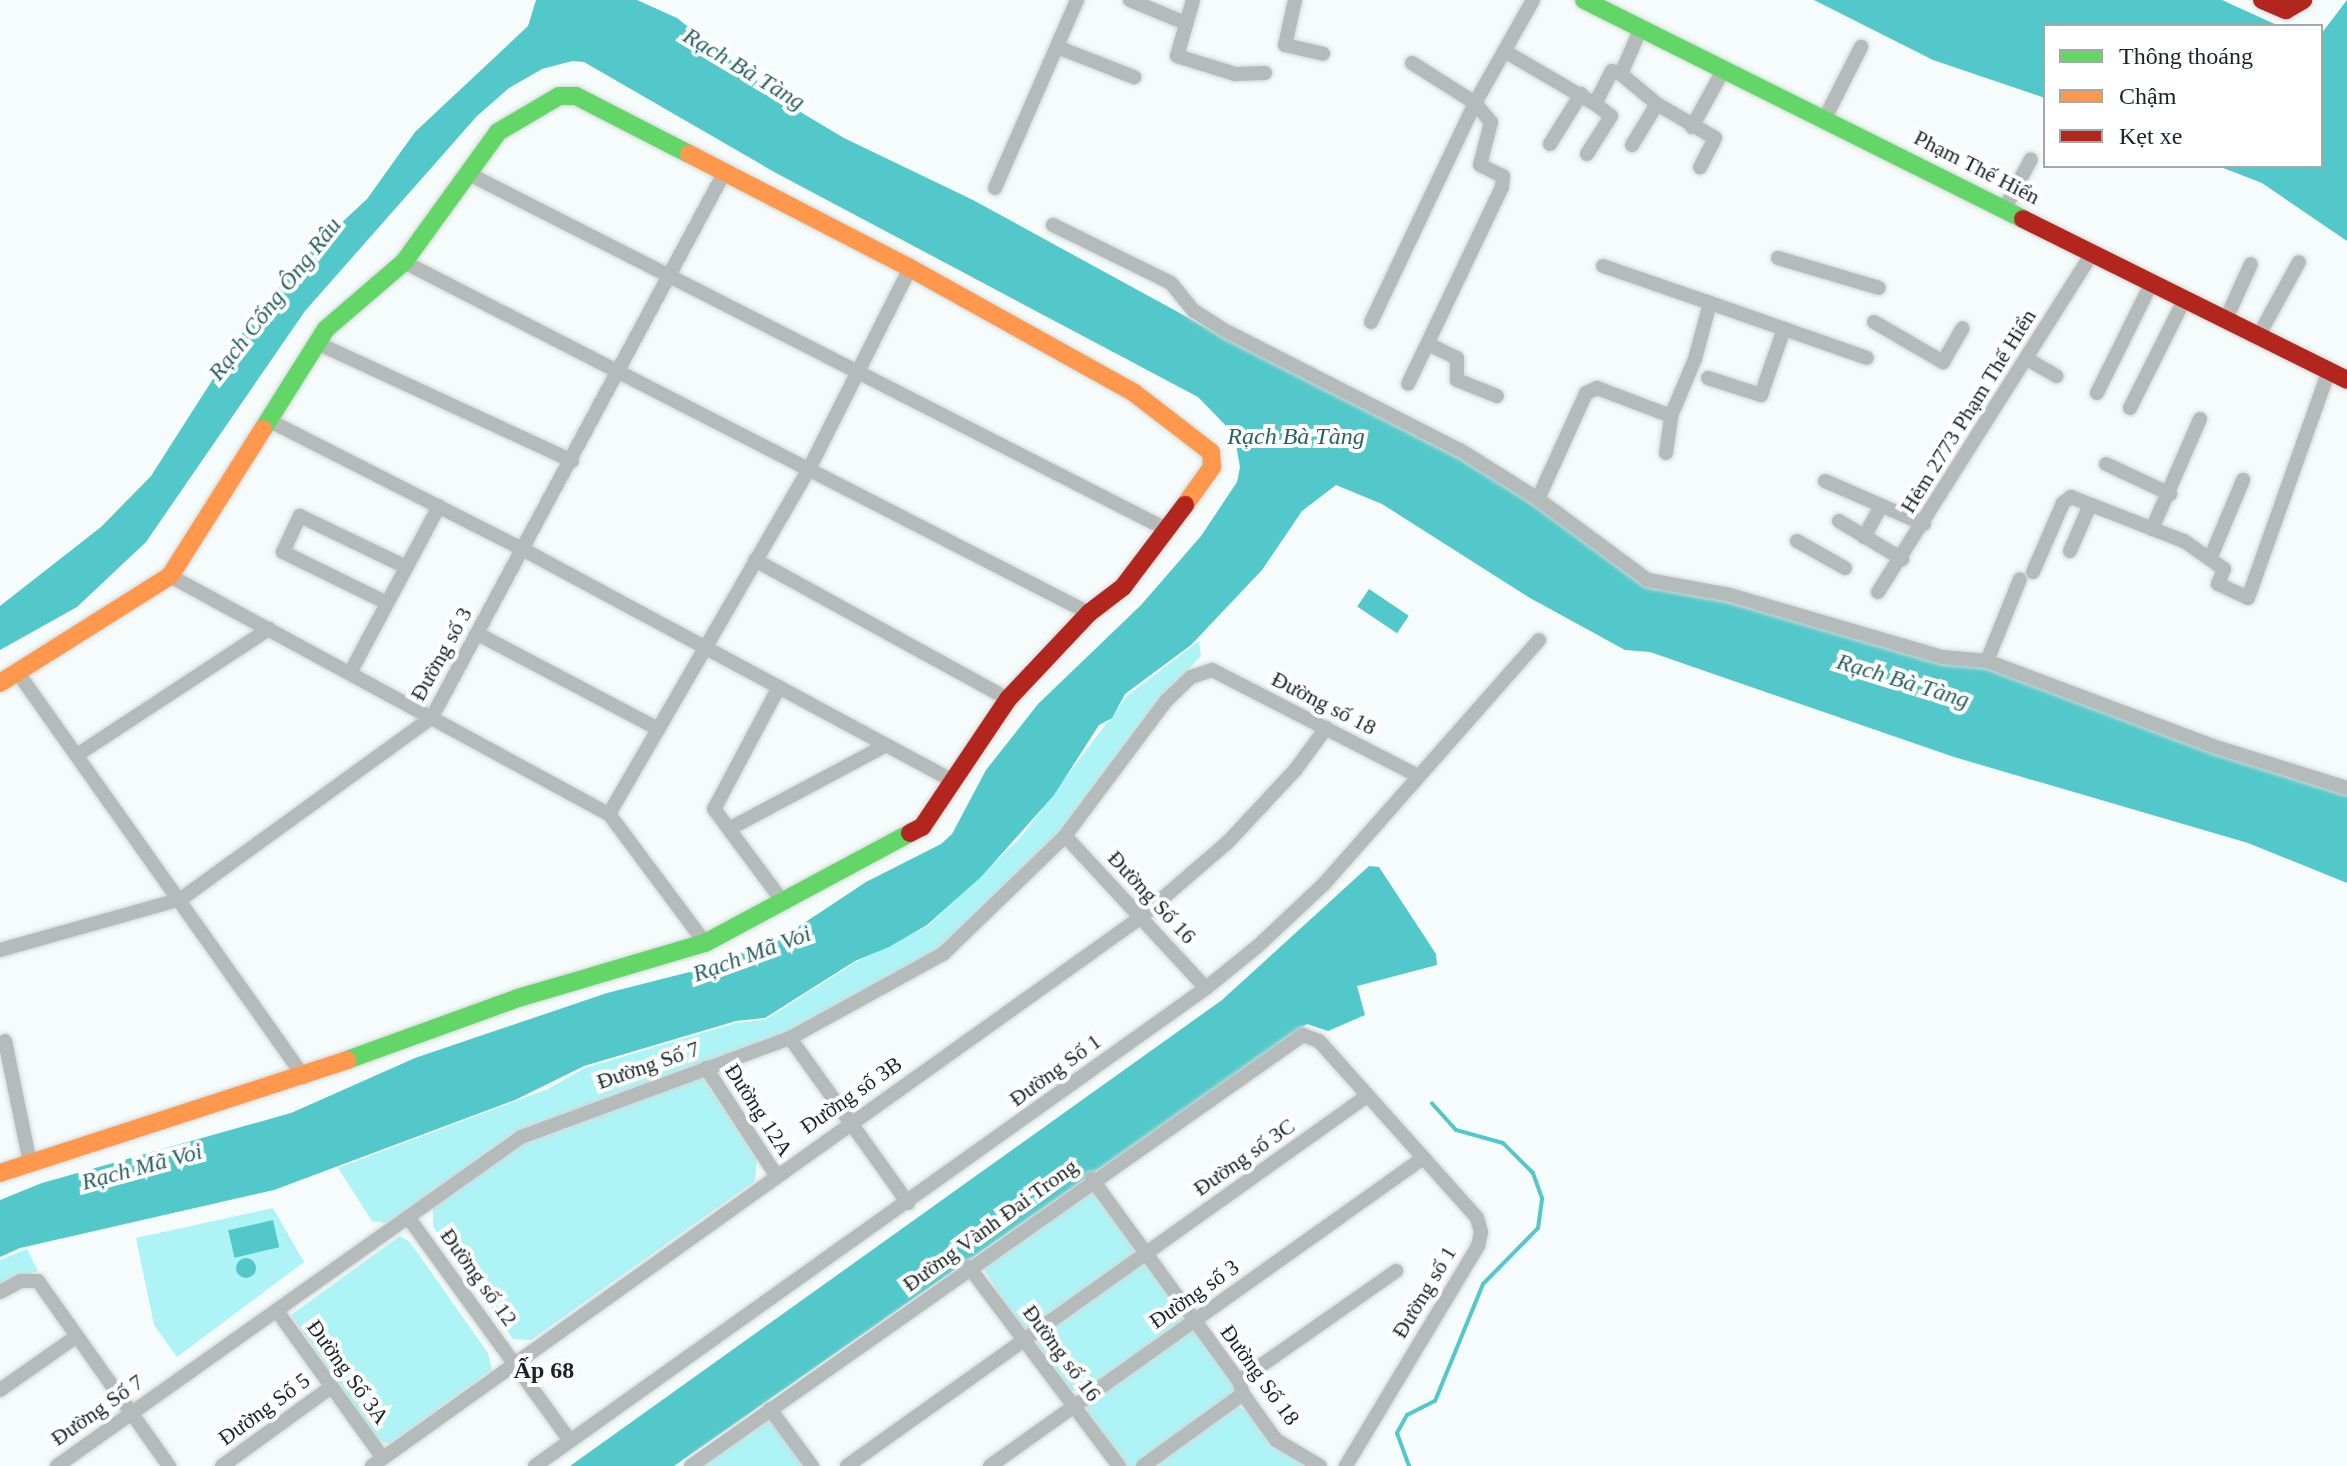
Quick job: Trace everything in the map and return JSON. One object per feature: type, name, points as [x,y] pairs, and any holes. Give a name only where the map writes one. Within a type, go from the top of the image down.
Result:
[{"type":"street","points":[[995,188],[1077,0]]},
{"type":"street","points":[[1130,0],[1185,23]]},
{"type":"street","points":[[1193,0],[1177,56],[1235,74],[1265,73]]},
{"type":"street","points":[[1295,0],[1285,45],[1323,54]]},
{"type":"street","points":[[1371,322],[1475,103],[1533,0]]},
{"type":"street","name":"Phạm Thế Hiển","points":[[1584,0],[2347,380]]},
{"type":"street","points":[[2262,0],[2286,10],[2301,3]]},
{"type":"street","points":[[1621,74],[1641,28]]},
{"type":"street","points":[[1057,47],[1134,77]]},
{"type":"street","points":[[1825,118],[1861,47]]},
{"type":"street","points":[[1506,52],[1581,94],[1611,116],[1587,154]]},
{"type":"street","points":[[1408,384],[1502,187],[1503,176],[1480,165],[1491,122],[1475,103],[1412,63]]},
{"type":"street","points":[[1692,127],[1724,69]]},
{"type":"street","points":[[1595,104],[1612,71],[1621,74],[1657,104],[1715,138],[1700,167]]},
{"type":"street","points":[[1550,144],[1581,94]]},
{"type":"street","points":[[0,683],[170,576],[326,329],[404,262],[498,132],[559,96],[576,96],[910,268],[1133,392],[1211,452],[1212,467],[1168,530],[1123,587],[1089,613],[1008,699],[922,827],[705,943],[518,998],[304,1077],[0,1172]]},
{"type":"street","points":[[1632,145],[1657,104]]},
{"type":"street","points":[[2005,208],[2031,159]]},
{"type":"street","points":[[467,173],[669,273],[1168,530]]},
{"type":"street","name":"Đường số 3","points":[[0,950],[181,899],[432,717],[724,173]]},
{"type":"street","points":[[1053,225],[1171,283],[1194,311],[1226,331],[1460,450],[1538,499],[1648,580],[1730,595],[1942,657],[1987,661],[2144,721],[2347,788]]},
{"type":"street","name":"Hẻm 2773 Phạm Thế Hiển","points":[[1878,592],[1902,559],[2093,252]]},
{"type":"street","points":[[1778,258],[1879,288]]},
{"type":"street","points":[[404,262],[1089,613]]},
{"type":"street","points":[[2259,335],[2299,262]]},
{"type":"street","points":[[2226,319],[2251,264]]},
{"type":"street","points":[[1603,266],[1867,358]]},
{"type":"street","points":[[609,814],[809,469],[910,268]]},
{"type":"street","points":[[2097,393],[2152,282]]},
{"type":"street","points":[[2130,408],[2185,298]]},
{"type":"street","points":[[1666,453],[1671,416],[1695,359],[1710,303]]},
{"type":"street","points":[[1874,322],[1943,362],[1963,328]]},
{"type":"street","points":[[1708,378],[1761,395],[1784,329]]},
{"type":"street","points":[[317,343],[572,461]]},
{"type":"street","points":[[1428,344],[1457,358],[1457,380],[1497,396]]},
{"type":"street","points":[[2027,359],[2057,376]]},
{"type":"street","points":[[1987,661],[2066,497],[2184,541],[2224,569],[2218,584],[2248,598],[2329,371]]},
{"type":"street","points":[[1538,499],[1586,393],[1597,388],[1671,416]]},
{"type":"street","points":[[2152,529],[2170,494],[2200,419]]},
{"type":"street","points":[[268,420],[524,550],[951,780]]},
{"type":"street","points":[[2106,464],[2170,494]]},
{"type":"street","points":[[2210,559],[2243,480]]},
{"type":"street","points":[[1825,481],[1924,524]]},
{"type":"street","points":[[2070,551],[2090,505]]},
{"type":"street","points":[[350,673],[439,506]]},
{"type":"street","points":[[1864,537],[1881,506]]},
{"type":"street","points":[[387,603],[283,552],[300,516],[406,567]]},
{"type":"street","points":[[1839,521],[1902,559]]},
{"type":"street","points":[[1797,541],[1845,568]]},
{"type":"street","points":[[755,560],[1008,699]]},
{"type":"street","points":[[170,576],[609,814],[705,943]]},
{"type":"street","points":[[77,755],[269,629]]},
{"type":"street","points":[[478,634],[658,729]]},
{"type":"street","name":"Đường Số 1","points":[[535,1466],[1206,988],[1324,884],[1416,775],[1539,640]]},
{"type":"street","name":"Đường số 18","points":[[1212,670],[1416,775]]},
{"type":"street","name":"Đường Số 7","points":[[57,1466],[521,1137],[790,1038],[943,954],[1065,836],[1180,684],[1212,670]]},
{"type":"street","points":[[18,673],[181,899],[304,1077]]},
{"type":"street","points":[[779,687],[714,809],[783,902]]},
{"type":"street","name":"Đường số 3B","points":[[378,1462],[1141,917],[1228,842],[1296,769],[1326,728]]},
{"type":"street","points":[[729,829],[886,745]]},
{"type":"street","name":"Đường Số 16","points":[[1065,836],[1206,988]]},
{"type":"street","name":"Đường Vành Đai Trong","points":[[691,1466],[1296,1037],[1319,1041]]},
{"type":"street","points":[[790,1038],[908,1203]]},
{"type":"street","points":[[5,1041],[30,1163]]},
{"type":"street","name":"Đường số 1","points":[[1319,1041],[1477,1218],[1478,1246],[1346,1466]]},
{"type":"street","name":"Đường 12A","points":[[706,1068],[776,1175]]},
{"type":"street","name":"Đường số 3C","points":[[1146,1253],[1367,1096]]},
{"type":"street","name":"Đường số 3","points":[[990,1466],[1423,1158]]},
{"type":"street","name":"Đường Số 18","points":[[1092,1179],[1276,1440],[1320,1466]]},
{"type":"street","name":"Đường số 12","points":[[408,1217],[570,1441]]},
{"type":"street","points":[[847,1466],[1146,1253]]},
{"type":"street","name":"Đường số 16","points":[[969,1267],[1119,1466]]},
{"type":"street","points":[[1143,1466],[1396,1271]]},
{"type":"street","points":[[0,1292],[33,1279],[169,1466]]},
{"type":"street","name":"Đường Số 3A","points":[[277,1311],[331,1387],[378,1462]]},
{"type":"street","points":[[0,1390],[77,1336]]},
{"type":"street","name":"Đường Số 5","points":[[222,1466],[331,1387]]},
{"type":"street","points":[[770,1409],[812,1466]]},
{"type":"shaded area","points":[[1199,641],[1201,656],[1161,697],[1060,832],[940,948],[787,1034],[517,1130],[385,1223],[372,1221],[338,1168],[548,1089],[585,1068],[736,1023],[765,1020],[856,962],[928,926],[1020,838],[1127,696]]},
{"type":"shaded area","points":[[702,1077],[757,1159],[755,1181],[531,1340],[513,1339],[433,1227],[433,1207],[521,1145]]},
{"type":"shaded area","points":[[1094,1190],[1134,1247],[1133,1256],[1030,1331],[1022,1331],[983,1268]]},
{"type":"shaded area","points":[[273,1208],[304,1262],[177,1357],[154,1325],[136,1238]]},
{"type":"shaded area","points":[[400,1236],[410,1242],[488,1353],[492,1370],[389,1444],[376,1439],[291,1315]]},
{"type":"shaded area","points":[[27,1249],[38,1271],[0,1284],[0,1260]]},
{"type":"shaded area","points":[[1141,1263],[1148,1264],[1183,1313],[1182,1321],[1088,1390],[1072,1391],[1037,1346],[1038,1338]]},
{"type":"shaded area","points":[[1189,1330],[1197,1332],[1237,1385],[1236,1393],[1137,1466],[1125,1466],[1086,1412],[1087,1405]]},
{"type":"shaded area","points":[[1235,1406],[1248,1410],[1312,1466],[1150,1466]]},
{"type":"shaded area","points":[[769,1420],[806,1466],[699,1466]]},
{"type":"water","name":"Rạch Bà Tàng","points":[[536,0],[637,0],[677,18],[787,104],[844,138],[973,200],[1240,346],[1500,479],[1637,580],[1993,668],[2347,794],[2347,883],[2248,843],[1954,757],[1650,652],[1625,650],[1530,598],[1382,504],[1336,485],[1302,511],[1262,570],[1191,645],[1125,694],[1112,718],[1099,725],[1054,795],[981,877],[927,925],[889,947],[855,961],[765,1018],[736,1021],[584,1066],[515,1100],[274,1190],[20,1248],[0,1257],[0,1200],[42,1183],[291,1113],[415,1058],[607,993],[713,966],[801,925],[866,882],[941,844],[952,834],[986,770],[1038,704],[1141,605],[1201,536],[1237,482],[1240,467],[1234,434],[1198,397],[776,173],[584,62],[572,61],[542,69],[509,88],[477,116],[305,311],[146,542],[77,607],[0,650],[0,606],[101,527],[151,476],[250,321],[305,257],[367,199],[415,132],[528,26]]},
{"type":"water","points":[[1814,0],[2222,0],[2275,24],[2043,24],[2043,97],[1933,60]]},
{"type":"water","points":[[2347,0],[2347,241],[2262,183],[2223,168],[2323,168],[2323,31]]},
{"type":"water","points":[[1369,589],[1409,616],[1397,633],[1357,606]]},
{"type":"water","points":[[1369,866],[1379,867],[1436,954],[1437,965],[1357,986],[1365,1015],[1328,1031],[1307,1024],[674,1466],[570,1466],[1222,1000]]},
{"type":"water","points":[[273,1220],[279,1247],[234,1258],[228,1230]]},
{"type":"water","points":[[246,1258],[253,1261],[256,1268],[253,1275],[246,1278],[239,1275],[236,1268],[239,1261]]},
{"type":"waterway","points":[[1409,1466],[1397,1433],[1407,1415],[1435,1401],[1483,1284],[1538,1228],[1542,1198],[1533,1173],[1503,1143],[1456,1130],[1432,1103]]},
{"type":"traffic: fast","points":[[1584,0],[2023,219]]},
{"type":"traffic: fast","points":[[263,429],[326,329],[404,262],[498,132],[559,96],[576,96],[689,154]]},
{"type":"traffic: fast","points":[[347,1060],[518,998],[705,943],[910,833]]},
{"type":"traffic: slow","points":[[689,154],[910,268],[1133,392],[1211,452],[1212,467],[1185,505]]},
{"type":"traffic: slow","points":[[0,683],[170,576],[263,429]]},
{"type":"traffic: slow","points":[[0,1173],[347,1060]]},
{"type":"traffic: jam","points":[[2262,0],[2286,10],[2303,0]]},
{"type":"traffic: jam","points":[[2023,219],[2347,380]]},
{"type":"traffic: jam","points":[[910,833],[922,827],[1008,699],[1089,613],[1123,587],[1185,505]]},
{"type":"district","name":"Ấp 68","points":[[544,1371]]},
{"type":"water label","name":"Rạch Cống Ông Râu","points":[[275,299]]},
{"type":"water label","name":"Rạch Mã Voi","points":[[752,954]]},
{"type":"water label","name":"Rạch Mã Voi","points":[[142,1167]]}]
